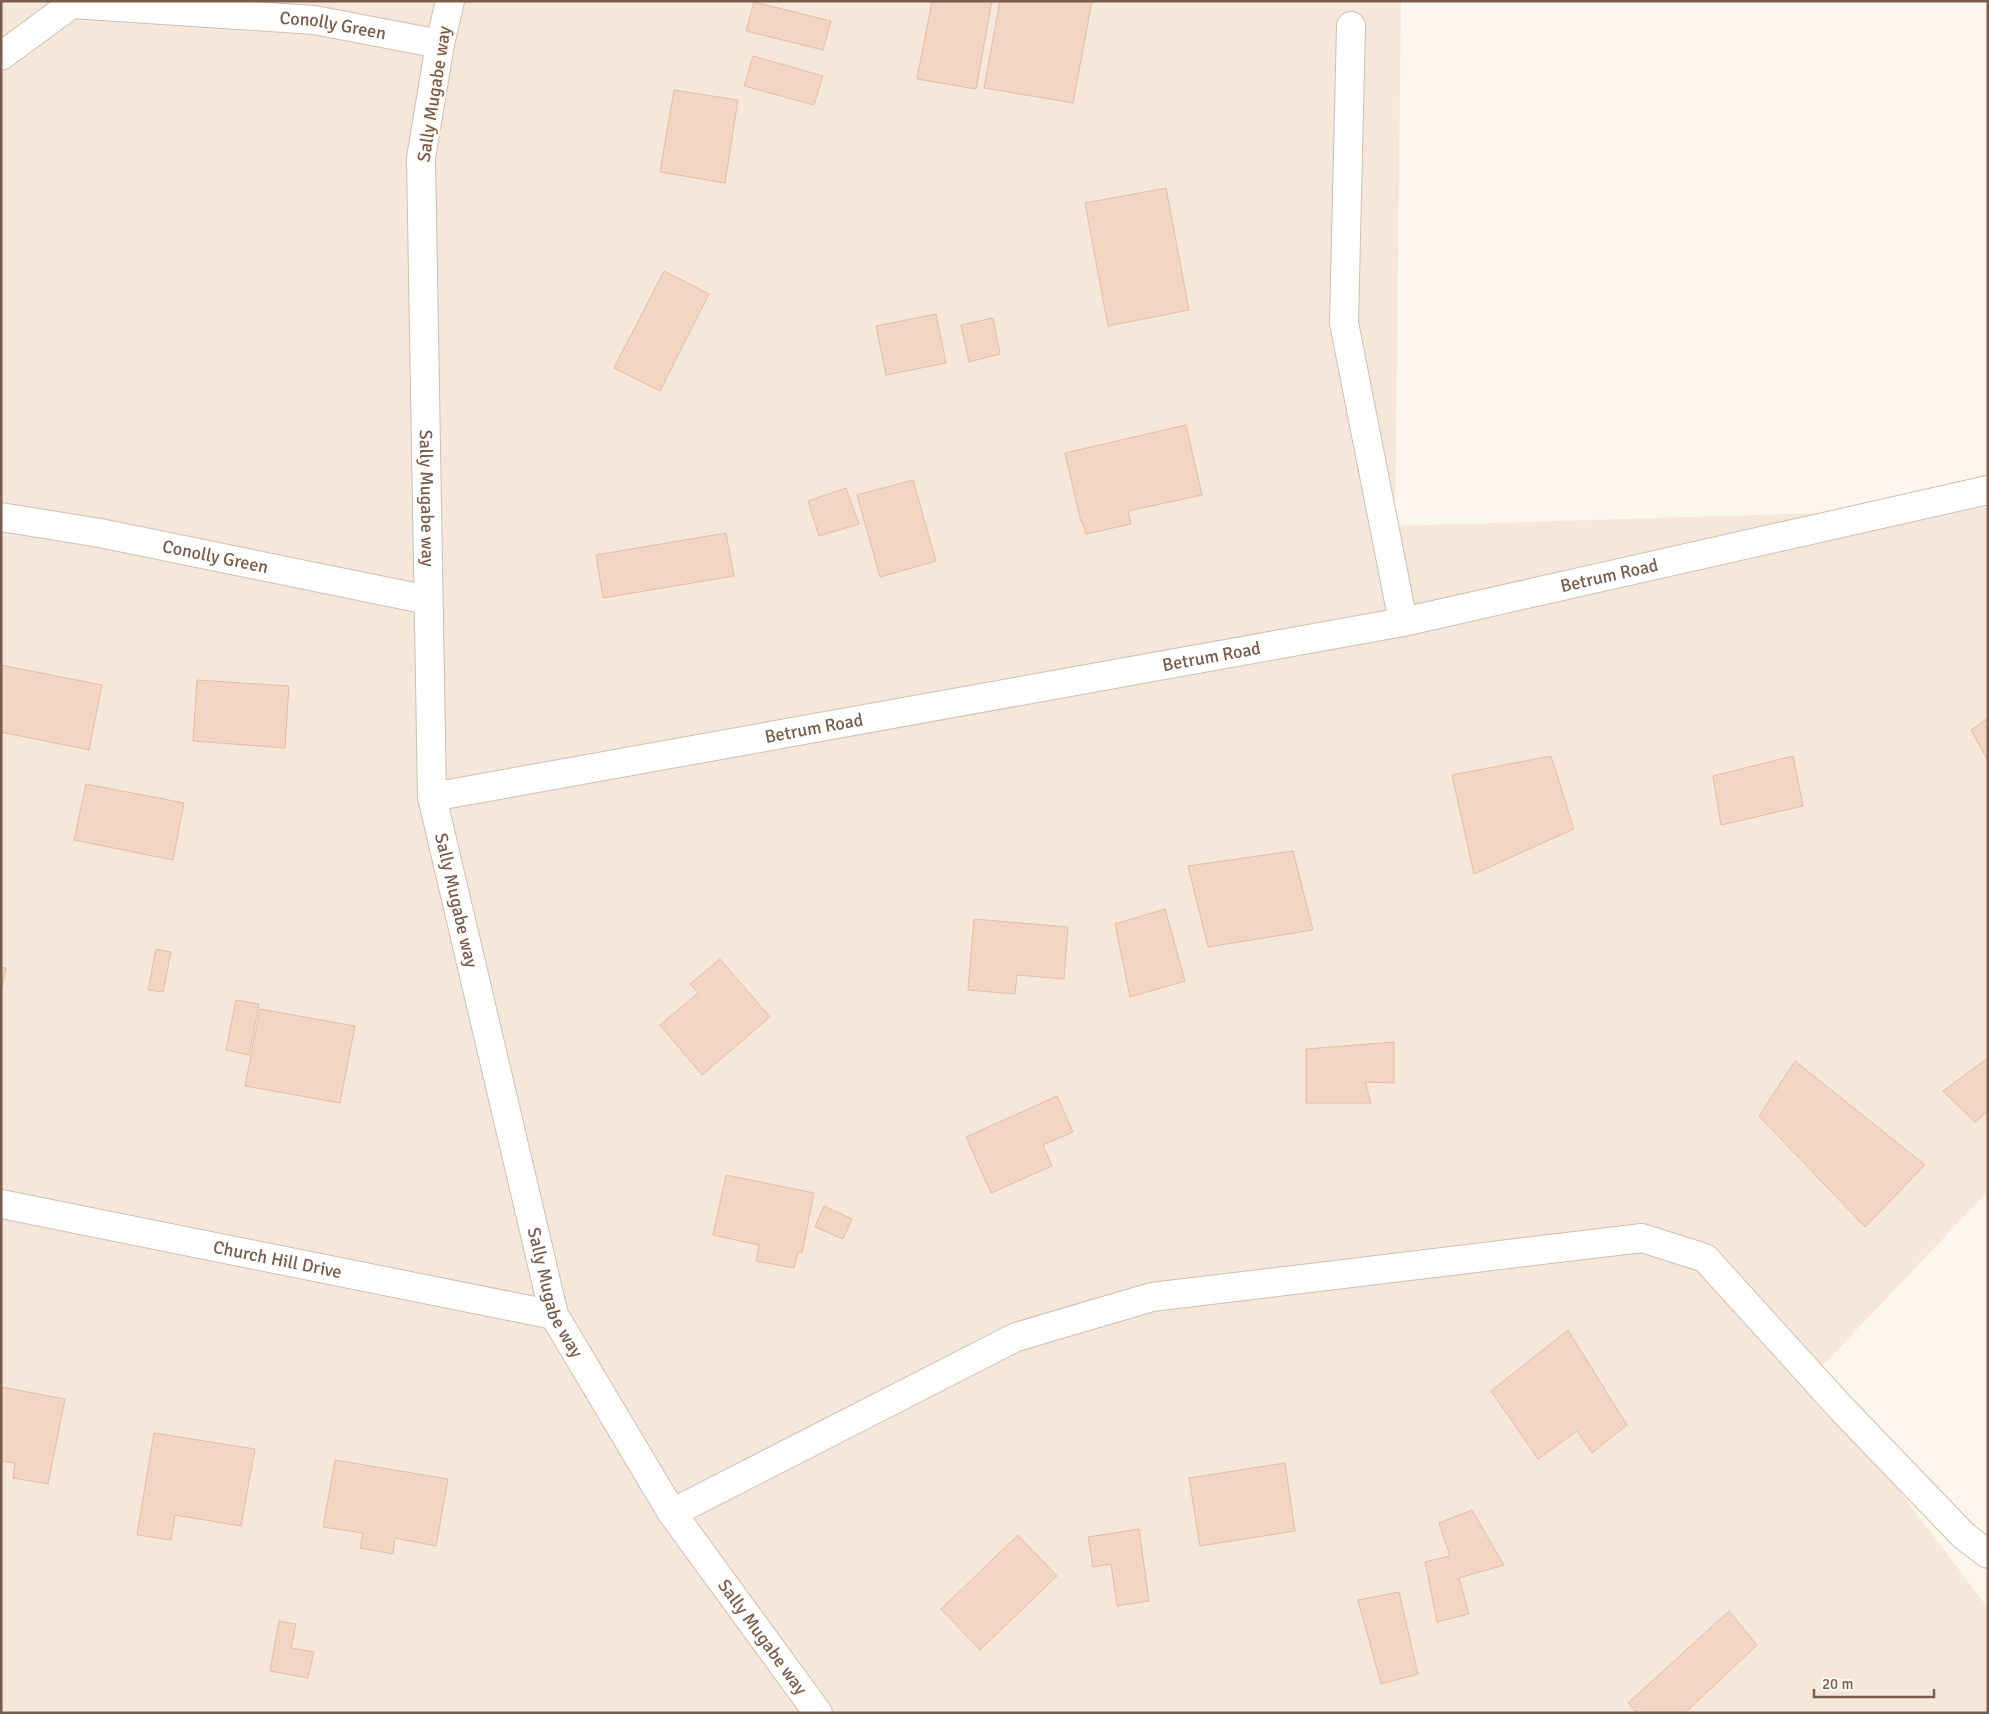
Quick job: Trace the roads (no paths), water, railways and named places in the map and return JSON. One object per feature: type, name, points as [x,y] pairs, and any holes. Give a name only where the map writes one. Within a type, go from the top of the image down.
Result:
[{"type":"street","name":"Sally Mugabe way","points":[[450,1],[440,44],[421,158],[432,796],[554,1315],[672,1513],[818,1713]]},
{"type":"street","name":"Conolly Green","points":[[1,56],[72,4],[314,20],[440,44]]},
{"type":"street","points":[[1351,26],[1344,323],[1403,622]]},
{"type":"street","name":"Betrum Road","points":[[432,796],[1403,622],[1988,490]]},
{"type":"street","name":"Conolly Green","points":[[1,517],[100,533],[428,600]]},
{"type":"street","name":"Church Hill Drive","points":[[1,1204],[554,1315]]},
{"type":"street","points":[[672,1513],[1016,1337],[1152,1297],[1642,1238],[1705,1258],[1848,1415],[1964,1536],[1988,1554]]}]
